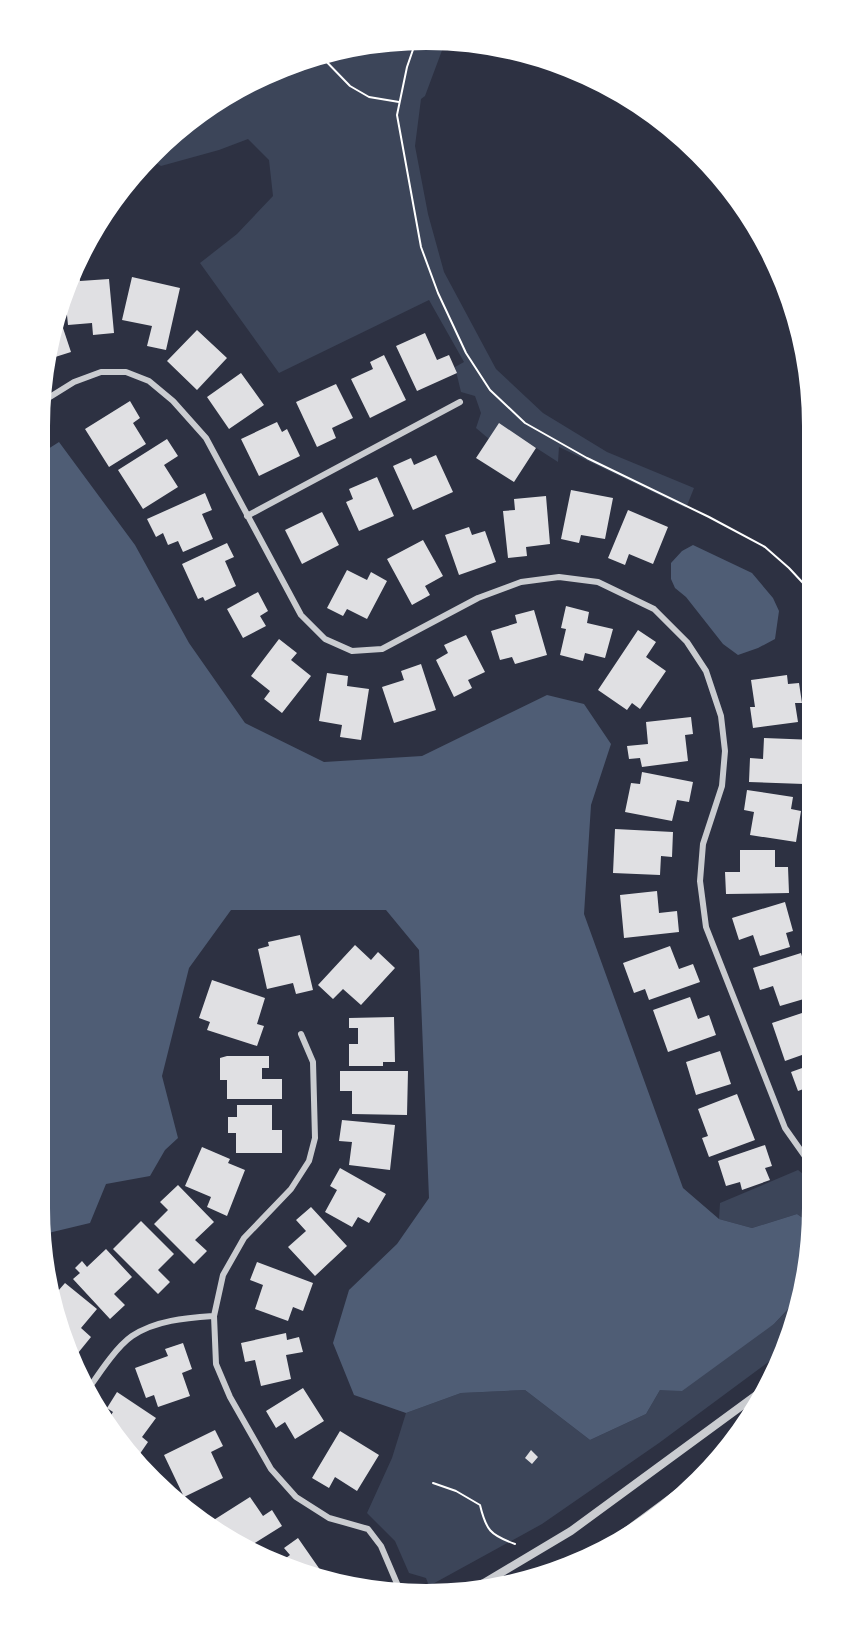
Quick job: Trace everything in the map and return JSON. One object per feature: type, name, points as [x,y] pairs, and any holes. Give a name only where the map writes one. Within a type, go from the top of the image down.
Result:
[{"type":"street","points":[[47,399],[74,382],[101,372],[126,372],[149,381],[173,401],[206,438],[301,615],[325,639],[352,651],[382,650],[478,598],[521,582],[559,577],[598,582],[654,609],[687,642],[706,671],[721,716],[725,751],[722,786],[703,844],[700,881],[706,927],[785,1128],[806,1158]]},
{"type":"street","points":[[247,516],[460,402]]},
{"type":"street","points":[[302,1034],[313,1062],[315,1138],[309,1161],[291,1189],[244,1238],[223,1275],[214,1316],[216,1364],[230,1397],[271,1469],[296,1497],[329,1518],[368,1529],[381,1545],[399,1588]]},
{"type":"street","points":[[91,1386],[131,1336],[152,1326],[178,1319],[214,1316]]},
{"type":"street","points":[[481,1584],[571,1530],[759,1393]]},
{"type":"street","points":[[616,1538],[680,1491]]},
{"type":"path","points":[[414,46],[407,67],[397,115],[421,247],[438,293],[466,353],[490,390],[525,423],[587,458],[765,547],[789,568],[802,583],[806,594]]},
{"type":"path","points":[[325,60],[350,87],[369,97],[399,102]]},
{"type":"path","points":[[806,632],[806,652]]},
{"type":"path","points":[[433,1483],[456,1491],[480,1505],[488,1529],[496,1537],[514,1544]]},
{"type":"shaded area","points":[[402,47],[443,47],[425,96],[421,99],[415,146],[428,214],[444,272],[496,369],[543,413],[607,452],[694,488],[686,508],[559,447],[558,462],[499,424],[489,439],[476,428],[481,413],[475,396],[461,392],[455,367],[464,362],[429,300],[279,373],[200,263],[237,234],[273,196],[269,160],[248,139],[219,150],[161,166],[154,162],[195,125],[237,97],[281,75],[328,59],[352,54]]},
{"type":"shaded area","points":[[59,442],[135,545],[189,643],[245,723],[324,762],[422,756],[547,695],[584,704],[611,744],[591,805],[584,914],[683,1188],[719,1219],[752,1228],[797,1214],[806,1220],[803,1258],[795,1302],[774,1324],[682,1391],[660,1390],[646,1414],[590,1440],[525,1390],[461,1393],[406,1413],[354,1395],[333,1343],[349,1290],[397,1244],[429,1198],[419,950],[386,910],[231,910],[189,968],[162,1076],[178,1138],[165,1150],[150,1176],[106,1184],[90,1223],[47,1233],[46,530],[49,515],[46,510],[46,450]]},
{"type":"shaded area","points":[[693,545],[752,573],[773,598],[779,611],[775,639],[738,655],[723,644],[686,597],[675,588],[671,579],[671,563],[682,551]]},
{"type":"shaded area","points":[[798,1170],[806,1176],[806,1220],[797,1214],[752,1228],[719,1219],[720,1203]]},
{"type":"shaded area","points":[[795,1302],[777,1355],[659,1443],[542,1524],[429,1586],[426,1578],[409,1573],[395,1541],[367,1513],[392,1458],[406,1413],[461,1393],[525,1390],[590,1440],[646,1414],[660,1390],[774,1324]]},
{"type":"building","points":[[77,276],[80,281],[109,279],[114,333],[93,335],[92,323],[68,325],[66,307]]},
{"type":"building","points":[[132,277],[180,288],[166,350],[147,346],[152,326],[122,320]]},
{"type":"building","points":[[61,322],[71,352],[53,358]]},
{"type":"building","points":[[197,330],[227,358],[197,390],[167,361]]},
{"type":"building","points":[[425,333],[437,360],[449,355],[457,373],[417,391],[396,346]]},
{"type":"building","points":[[384,355],[406,400],[370,418],[351,379],[373,369],[370,362]]},
{"type":"building","points":[[241,373],[264,405],[229,429],[207,397]]},
{"type":"building","points":[[336,384],[353,418],[332,428],[336,438],[317,447],[296,402]]},
{"type":"building","points":[[130,401],[140,418],[133,423],[146,444],[109,467],[85,429]]},
{"type":"building","points":[[277,422],[282,432],[287,429],[300,456],[259,476],[241,439]]},
{"type":"building","points":[[499,423],[536,448],[514,482],[476,458]]},
{"type":"building","points":[[167,439],[178,456],[164,465],[178,487],[143,509],[118,470]]},
{"type":"building","points":[[436,455],[453,492],[413,510],[393,466],[411,458],[414,465]]},
{"type":"building","points":[[377,477],[394,516],[359,531],[346,502],[353,499],[349,489]]},
{"type":"building","points":[[571,490],[613,498],[605,539],[581,535],[579,543],[561,539]]},
{"type":"building","points":[[205,493],[212,510],[202,514],[213,539],[183,552],[178,541],[168,545],[163,533],[156,537],[147,519]]},
{"type":"building","points":[[546,496],[550,544],[526,547],[527,556],[508,558],[503,511],[515,510],[514,499]]},
{"type":"building","points":[[628,510],[668,527],[653,564],[629,554],[625,565],[608,558]]},
{"type":"building","points":[[322,512],[339,545],[302,564],[285,530]]},
{"type":"building","points":[[469,527],[472,535],[485,531],[496,562],[459,575],[445,535]]},
{"type":"building","points":[[423,540],[443,576],[425,586],[430,595],[412,605],[387,559]]},
{"type":"building","points":[[227,543],[234,557],[225,561],[236,586],[205,601],[203,597],[198,599],[182,564]]},
{"type":"building","points":[[347,570],[367,580],[371,572],[387,581],[367,619],[347,609],[343,616],[327,608]]},
{"type":"building","points":[[258,592],[268,611],[260,616],[266,626],[243,638],[227,609]]},
{"type":"building","points":[[566,606],[589,612],[587,623],[613,629],[605,658],[585,653],[583,661],[560,655],[566,629],[561,628]]},
{"type":"building","points":[[534,610],[547,655],[515,664],[512,657],[500,660],[491,631],[517,623],[515,615]]},
{"type":"building","points":[[638,630],[656,642],[646,657],[666,671],[640,709],[632,703],[627,710],[598,690]]},
{"type":"building","points":[[466,635],[485,672],[468,680],[472,688],[454,697],[436,660],[448,653],[444,645]]},
{"type":"building","points":[[279,639],[297,653],[291,660],[311,676],[282,713],[264,699],[270,691],[251,676]]},
{"type":"building","points":[[421,664],[436,710],[394,723],[382,687],[404,680],[401,671]]},
{"type":"building","points":[[327,673],[348,676],[347,686],[369,689],[361,740],[340,737],[342,725],[319,721]]},
{"type":"building","points":[[787,675],[788,684],[799,683],[802,703],[795,703],[798,722],[753,728],[750,707],[755,707],[751,680]]},
{"type":"building","points":[[691,717],[693,734],[685,735],[688,761],[642,767],[640,758],[629,759],[627,746],[648,744],[646,722]]},
{"type":"building","points":[[764,738],[806,740],[804,784],[749,782],[750,758],[763,759]]},
{"type":"building","points":[[642,772],[693,782],[689,802],[677,800],[672,821],[625,812],[631,783],[640,784]]},
{"type":"building","points":[[747,790],[793,797],[791,809],[801,811],[796,842],[750,835],[754,812],[744,810]]},
{"type":"building","points":[[615,829],[673,832],[672,857],[661,856],[660,875],[613,873]]},
{"type":"building","points":[[740,850],[775,850],[775,867],[788,867],[789,893],[726,894],[725,872],[740,872]]},
{"type":"building","points":[[657,891],[659,913],[677,911],[679,932],[624,938],[620,895]]},
{"type":"building","points":[[785,902],[793,931],[786,933],[790,947],[760,956],[753,935],[739,940],[732,918]]},
{"type":"building","points":[[300,935],[313,990],[296,994],[293,983],[267,989],[258,949],[269,946],[268,942]]},
{"type":"building","points":[[355,945],[371,960],[378,952],[395,968],[361,1005],[343,989],[333,999],[318,985]]},
{"type":"building","points":[[670,946],[679,969],[693,964],[700,982],[649,1000],[645,989],[634,993],[623,963]]},
{"type":"building","points":[[801,953],[806,970],[806,998],[780,1006],[773,986],[760,990],[753,968]]},
{"type":"building","points":[[212,980],[265,998],[257,1024],[264,1026],[257,1046],[207,1030],[210,1022],[199,1018]]},
{"type":"building","points":[[690,997],[698,1019],[709,1015],[716,1035],[668,1052],[653,1010]]},
{"type":"building","points":[[806,1012],[806,1054],[785,1061],[772,1023]]},
{"type":"building","points":[[394,1017],[395,1062],[383,1062],[383,1066],[349,1066],[349,1044],[358,1044],[358,1028],[349,1028],[349,1018]]},
{"type":"building","points":[[720,1051],[731,1084],[696,1095],[686,1062]]},
{"type":"building","points":[[269,1056],[269,1068],[262,1068],[262,1079],[282,1079],[282,1099],[227,1099],[227,1080],[220,1080],[220,1058]]},
{"type":"building","points":[[806,1067],[806,1088],[798,1091],[791,1072]]},
{"type":"building","points":[[340,1071],[408,1071],[407,1115],[352,1114],[352,1091],[340,1091]]},
{"type":"building","points":[[737,1094],[755,1140],[709,1157],[702,1138],[708,1136],[698,1109]]},
{"type":"building","points":[[237,1105],[272,1105],[272,1130],[282,1130],[282,1153],[236,1153],[236,1133],[228,1133],[228,1117],[237,1117]]},
{"type":"building","points":[[342,1120],[395,1125],[390,1170],[349,1165],[352,1142],[339,1141]]},
{"type":"building","points":[[765,1145],[772,1166],[765,1168],[770,1180],[742,1190],[740,1182],[726,1186],[718,1161]]},
{"type":"building","points":[[202,1147],[230,1159],[228,1163],[245,1170],[227,1216],[207,1207],[211,1197],[185,1186]]},
{"type":"building","points":[[340,1168],[386,1194],[369,1223],[358,1217],[352,1227],[325,1212],[337,1190],[330,1186]]},
{"type":"building","points":[[178,1185],[214,1222],[195,1240],[207,1251],[194,1264],[154,1224],[168,1210],[160,1202]]},
{"type":"building","points":[[311,1207],[347,1246],[315,1276],[288,1247],[306,1231],[296,1220]]},
{"type":"building","points":[[141,1221],[174,1254],[158,1270],[170,1282],[158,1294],[113,1249]]},
{"type":"building","points":[[106,1249],[132,1277],[114,1294],[125,1305],[110,1319],[73,1279],[80,1273],[75,1268],[82,1261],[87,1267]]},
{"type":"building","points":[[257,1262],[313,1283],[303,1311],[293,1307],[288,1321],[255,1309],[263,1285],[250,1280]]},
{"type":"building","points":[[65,1283],[97,1309],[81,1328],[91,1337],[78,1353],[73,1349],[56,1293]]},
{"type":"building","points":[[286,1333],[287,1340],[299,1337],[303,1352],[286,1355],[291,1379],[261,1386],[255,1360],[245,1362],[241,1343]]},
{"type":"building","points":[[183,1343],[192,1369],[182,1373],[190,1396],[158,1407],[154,1395],[146,1398],[135,1368],[168,1356],[165,1349]]},
{"type":"building","points":[[303,1388],[324,1421],[295,1439],[285,1422],[276,1428],[266,1411]]},
{"type":"building","points":[[117,1392],[156,1418],[142,1437],[148,1442],[138,1456],[111,1420],[109,1417],[113,1412],[107,1408]]},
{"type":"building","points":[[215,1430],[223,1446],[211,1452],[223,1478],[184,1497],[164,1455]]},
{"type":"building","points":[[340,1431],[379,1455],[357,1491],[335,1477],[329,1488],[312,1478]]},
{"type":"building","points":[[531,1450],[538,1457],[532,1464],[525,1458]]},
{"type":"building","points":[[250,1497],[263,1516],[272,1510],[282,1526],[251,1545],[211,1521]]},
{"type":"building","points":[[298,1538],[323,1574],[283,1561],[290,1555],[284,1548]]}]
